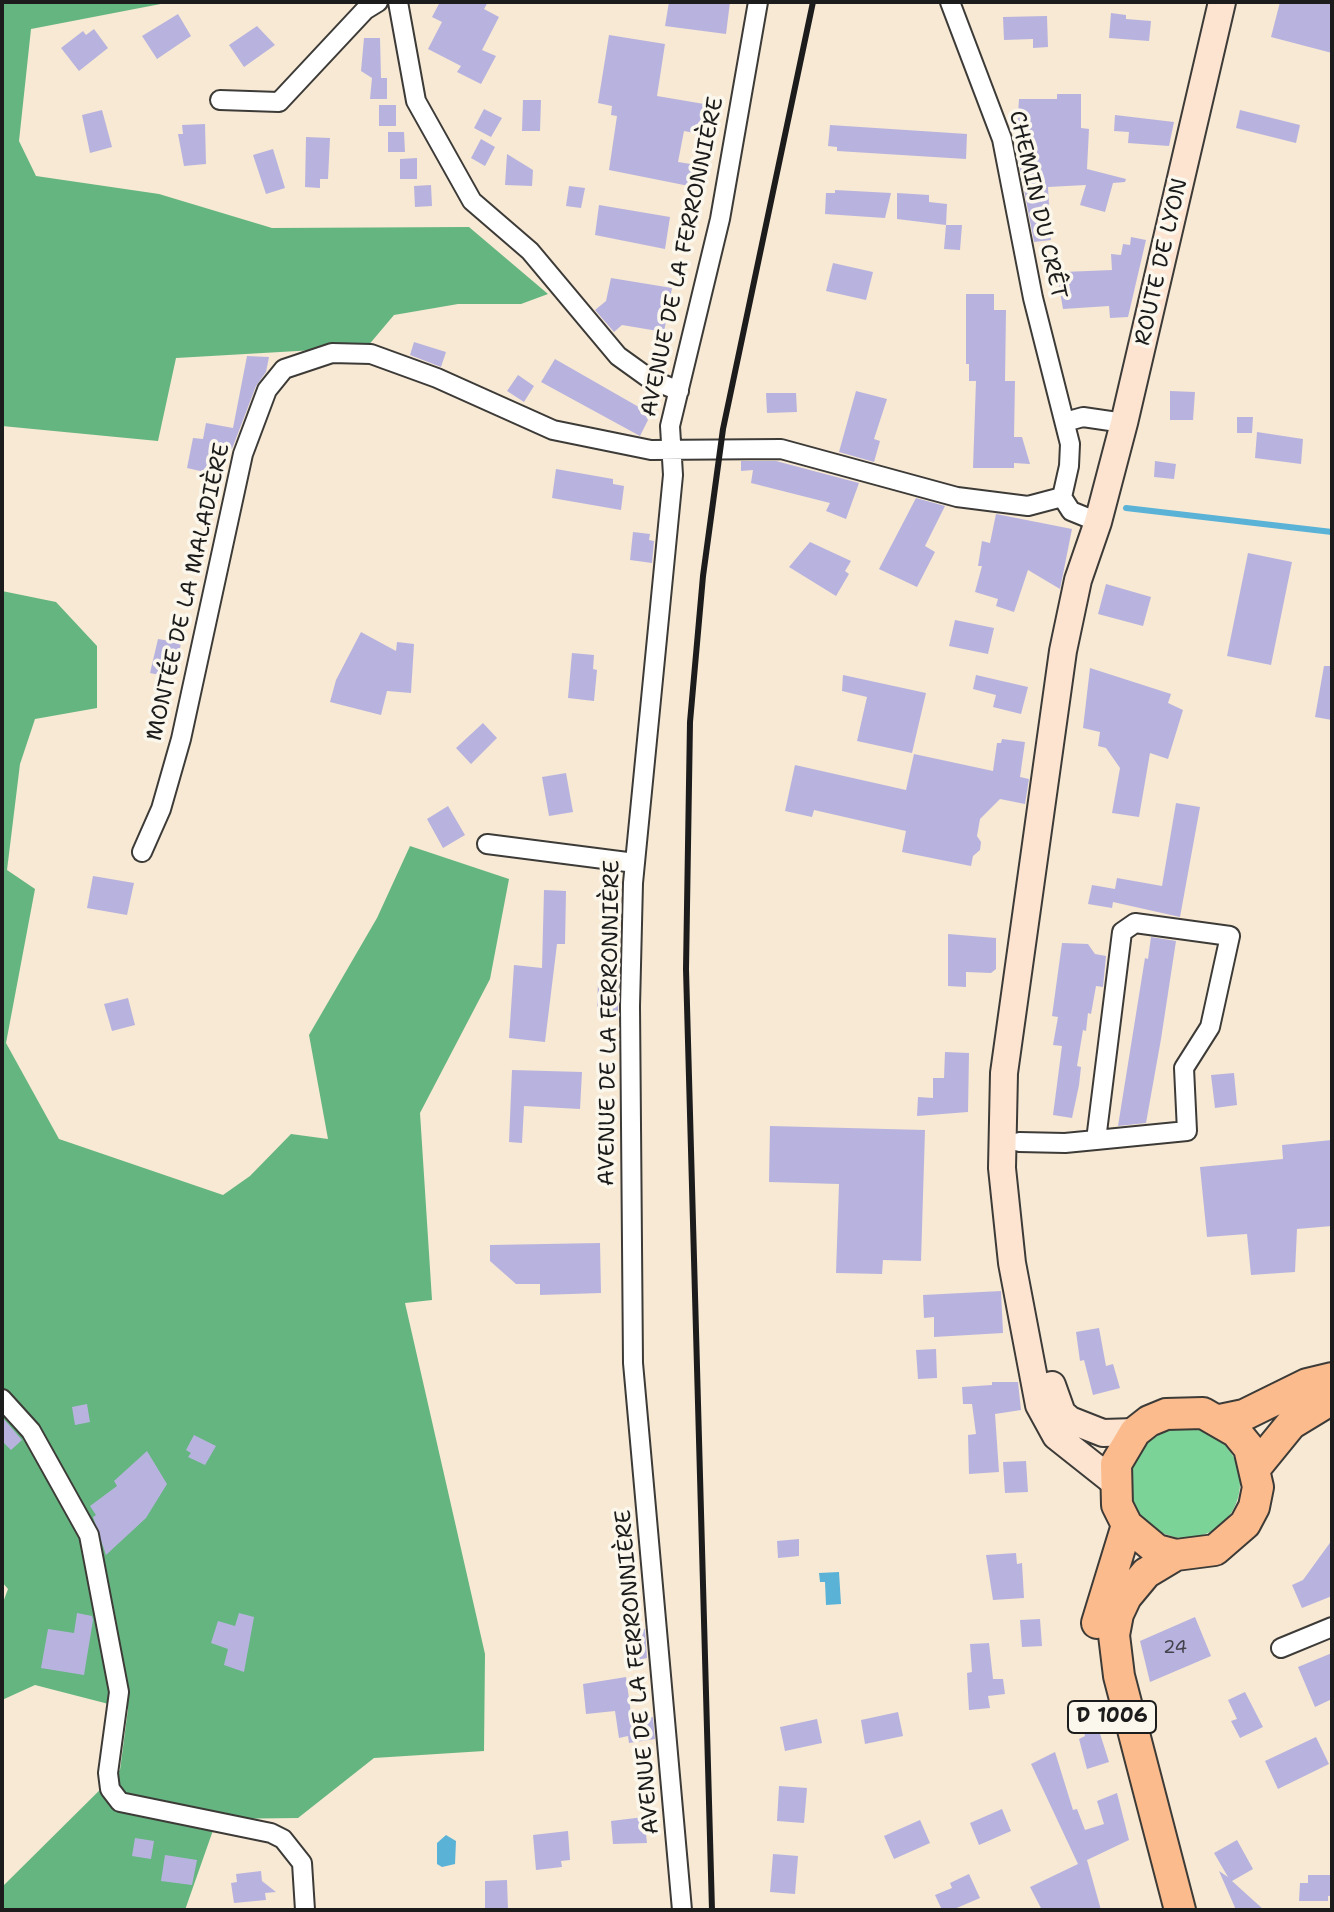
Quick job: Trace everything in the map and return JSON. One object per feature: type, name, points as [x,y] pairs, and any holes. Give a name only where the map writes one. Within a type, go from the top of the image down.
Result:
[{"type":"main road","name":"ROUTE DE LYON","points":[[1098,522],[1222,2]]},
{"type":"main road","points":[[1098,522],[1094,583],[1066,744],[1020,1075],[1019,1142],[1029,1260],[1055,1398],[1062,1413],[1089,1429],[1135,1432]]},
{"type":"main road","points":[[1098,522],[1078,580],[1063,651],[1004,1073],[1001,1121],[1012,1263],[1039,1405],[1056,1436],[1114,1482]]},
{"type":"main road","points":[[1220,1420],[1244,1415],[1296,1388],[1332,1378]]},
{"type":"main road","points":[[1256,1467],[1291,1424],[1332,1399]]},
{"type":"main road","points":[[1203,1413],[1220,1420],[1236,1432],[1249,1448],[1256,1467],[1254,1507],[1232,1539],[1215,1550],[1176,1555],[1140,1540],[1127,1525],[1117,1505],[1114,1482],[1116,1464],[1135,1432],[1166,1414],[1203,1413]]},
{"type":"main road","name":"D 1006","points":[[1127,1525],[1101,1604],[1095,1640],[1161,1910]]},
{"type":"main road","name":"D 1006","points":[[1176,1555],[1146,1573],[1126,1597],[1118,1614],[1114,1652],[1180,1910]]},
{"type":"street","points":[[220,100],[279,102],[365,10],[378,2]]},
{"type":"street","points":[[398,2],[416,101],[472,201],[530,251],[618,356],[650,379],[679,391]]},
{"type":"street","name":"AVENUE DE LA FERRONNIÈRE","points":[[682,1910],[633,1363],[630,1006],[635,863],[673,475],[670,426],[720,219],[758,2]]},
{"type":"street","name":"CHEMIN DU CRÊT","points":[[950,2],[1002,139],[1033,298],[1065,422],[1069,466],[1062,497]]},
{"type":"street","name":"MONTÉE DE LA MALADIÈRE","points":[[142,852],[161,809],[181,739],[243,454],[267,390],[284,369],[332,353],[371,354],[437,378],[553,430],[651,450],[781,449],[957,497],[1028,506],[1062,497]]},
{"type":"street","points":[[1065,422],[1083,417],[1124,423]]},
{"type":"street","points":[[1062,497],[1071,511],[1098,522]]},
{"type":"street","points":[[487,844],[635,863]]},
{"type":"street","points":[[1019,1142],[1096,1140],[1187,1131],[1184,1068],[1210,1027],[1230,936],[1135,923],[1122,932],[1096,1140]]},
{"type":"street","points":[[2,1399],[31,1431],[89,1535],[119,1692],[108,1773],[110,1789],[120,1802],[271,1833],[283,1839],[302,1863],[305,1910]]},
{"type":"street","points":[[1281,1648],[1332,1627]]},
{"type":"green space","points":[[2,2],[171,2],[31,29],[19,141],[36,176],[159,194],[272,228],[469,227],[548,294],[521,304],[458,304],[394,315],[367,347],[176,358],[158,441],[2,426]]},
{"type":"green space","points":[[2,591],[56,602],[97,646],[97,708],[35,719],[20,764],[7,870],[35,889],[6,1043],[59,1139],[223,1195],[250,1176],[291,1134],[328,1139],[309,1035],[377,918],[410,846],[509,879],[490,979],[420,1113],[432,1300],[405,1303],[485,1654],[484,1751],[374,1758],[298,1818],[217,1819],[185,1910],[2,1910],[2,1887],[120,1770],[128,1709],[35,1685],[2,1700],[2,1605],[8,1589],[2,1582]]},
{"type":"green space","points":[[1185,1428],[1206,1432],[1224,1444],[1236,1462],[1240,1483],[1236,1504],[1224,1522],[1206,1534],[1185,1538],[1164,1534],[1146,1522],[1134,1504],[1130,1483],[1134,1462],[1146,1444],[1164,1432]]},
{"type":"water","points":[[839,1572],[841,1604],[826,1605],[825,1582],[820,1582],[819,1573]]},
{"type":"water","points":[[446,1835],[456,1841],[455,1864],[442,1867],[437,1864],[437,1843]]},
{"type":"building","points":[[440,2],[488,2],[484,9],[499,17],[482,50],[496,56],[481,84],[457,72],[461,66],[428,49],[442,22],[432,17]]},
{"type":"building","points":[[669,2],[730,2],[726,34],[665,26]]},
{"type":"building","points":[[1280,2],[1332,2],[1332,53],[1271,37]]},
{"type":"building","points":[[1111,13],[1126,15],[1126,19],[1151,21],[1149,41],[1109,38]]},
{"type":"building","points":[[178,14],[191,36],[157,59],[142,36]]},
{"type":"building","points":[[1047,16],[1048,47],[1033,48],[1033,39],[1004,40],[1003,17]]},
{"type":"building","points":[[257,26],[275,45],[244,67],[229,45]]},
{"type":"building","points":[[94,29],[108,48],[79,71],[61,48],[83,31],[86,35]]},
{"type":"building","points":[[609,35],[665,44],[657,96],[716,106],[710,136],[684,131],[678,162],[697,165],[694,187],[609,170],[617,116],[611,115],[612,106],[598,103]]},
{"type":"building","points":[[364,38],[380,38],[381,78],[387,78],[387,99],[370,99],[372,78],[361,71]]},
{"type":"building","points":[[1057,94],[1081,94],[1081,128],[1089,129],[1087,169],[1126,179],[1125,182],[1113,183],[1105,212],[1080,205],[1086,185],[1048,187],[1051,240],[1034,242],[1016,148],[1019,99],[1057,99]]},
{"type":"building","points":[[523,100],[541,100],[540,131],[522,131]]},
{"type":"building","points":[[379,105],[396,105],[396,126],[379,126]]},
{"type":"building","points":[[484,109],[502,118],[491,137],[474,128]]},
{"type":"building","points":[[102,110],[112,147],[90,153],[82,115]]},
{"type":"building","points":[[1240,110],[1300,125],[1296,143],[1236,128]]},
{"type":"building","points":[[1115,115],[1174,122],[1169,146],[1128,143],[1129,132],[1114,131]]},
{"type":"building","points":[[205,124],[206,164],[184,166],[178,134],[183,134],[182,125]]},
{"type":"building","points":[[830,125],[967,134],[966,159],[837,151],[837,147],[828,146]]},
{"type":"building","points":[[388,132],[404,132],[405,152],[388,152]]},
{"type":"building","points":[[306,137],[330,138],[328,179],[320,179],[320,188],[305,187]]},
{"type":"building","points":[[481,139],[495,147],[485,166],[471,158]]},
{"type":"building","points":[[273,149],[285,188],[266,194],[253,155]]},
{"type":"building","points":[[507,154],[533,170],[532,186],[505,185]]},
{"type":"building","points":[[417,158],[417,179],[400,179],[400,159]]},
{"type":"building","points":[[431,185],[432,206],[415,207],[414,186]]},
{"type":"building","points":[[569,186],[585,188],[581,208],[566,206]]},
{"type":"building","points":[[835,190],[891,193],[885,218],[825,214],[826,193],[835,193]]},
{"type":"building","points":[[897,193],[929,195],[929,202],[947,204],[946,225],[897,219]]},
{"type":"building","points":[[599,205],[670,217],[665,249],[595,235]]},
{"type":"building","points":[[946,225],[962,225],[960,250],[944,249]]},
{"type":"building","points":[[1131,237],[1146,240],[1128,317],[1110,318],[1109,306],[1063,309],[1059,286],[1063,272],[1112,270],[1111,254],[1121,255],[1123,244],[1130,245]]},
{"type":"building","points":[[833,263],[873,272],[866,300],[826,291]]},
{"type":"building","points":[[611,278],[672,288],[664,332],[622,325],[614,332],[595,310],[606,301]]},
{"type":"building","points":[[966,294],[994,294],[994,310],[1006,310],[1005,381],[1015,381],[1014,437],[1022,437],[1030,464],[1014,463],[1014,468],[973,468],[976,381],[969,381],[969,364],[966,364]]},
{"type":"building","points":[[414,342],[446,352],[441,367],[410,355]]},
{"type":"building","points":[[247,356],[269,357],[266,372],[256,386],[232,449],[215,445],[209,473],[187,468],[193,438],[203,439],[206,423],[233,428]]},
{"type":"building","points":[[555,359],[644,410],[648,420],[640,436],[541,382]]},
{"type":"building","points":[[518,375],[534,386],[524,402],[507,391]]},
{"type":"building","points":[[856,391],[887,399],[874,439],[880,441],[874,462],[839,452]]},
{"type":"building","points":[[1170,391],[1195,392],[1193,420],[1170,420]]},
{"type":"building","points":[[766,393],[796,393],[797,412],[767,413]]},
{"type":"building","points":[[1237,417],[1253,417],[1252,433],[1237,433]]},
{"type":"building","points":[[1257,432],[1303,439],[1301,464],[1255,458]]},
{"type":"building","points":[[741,461],[776,461],[859,483],[846,519],[826,511],[830,503],[751,483],[753,470],[741,471]]},
{"type":"building","points":[[1155,461],[1176,464],[1174,479],[1154,477]]},
{"type":"building","points":[[556,469],[613,479],[613,484],[624,486],[621,510],[552,498]]},
{"type":"building","points":[[916,498],[945,506],[925,546],[935,552],[917,587],[879,569]]},
{"type":"building","points":[[996,514],[1072,529],[1060,589],[1028,570],[1014,612],[996,606],[998,599],[975,592],[982,566],[978,566],[982,541],[990,543]]},
{"type":"building","points":[[633,532],[650,534],[649,540],[654,541],[652,563],[630,560]]},
{"type":"building","points":[[810,542],[851,561],[845,571],[849,574],[836,596],[789,567]]},
{"type":"building","points":[[1248,553],[1292,562],[1271,665],[1227,656]]},
{"type":"building","points":[[1106,584],[1151,597],[1143,626],[1098,614]]},
{"type":"building","points":[[955,620],[994,628],[988,654],[949,646]]},
{"type":"building","points":[[361,632],[396,651],[397,642],[414,644],[411,693],[387,691],[381,715],[330,702],[336,680]]},
{"type":"building","points":[[158,639],[181,643],[174,678],[150,673]]},
{"type":"building","points":[[572,653],[594,655],[593,669],[597,670],[594,701],[568,698]]},
{"type":"building","points":[[1324,666],[1332,666],[1332,720],[1315,717]]},
{"type":"building","points":[[1090,668],[1171,694],[1168,703],[1183,710],[1168,759],[1150,753],[1139,817],[1112,813],[1120,768],[1106,748],[1098,746],[1100,732],[1083,728]]},
{"type":"building","points":[[843,675],[926,693],[912,753],[857,741],[867,697],[842,691]]},
{"type":"building","points":[[976,675],[1028,687],[1021,714],[993,707],[996,695],[973,689]]},
{"type":"building","points":[[483,723],[497,738],[471,764],[456,748]]},
{"type":"building","points":[[1002,739],[1025,742],[1020,777],[1029,779],[1025,804],[1000,799],[980,819],[977,836],[981,842],[980,850],[973,856],[971,866],[902,852],[906,831],[814,810],[812,817],[785,811],[795,765],[906,790],[914,754],[993,771],[997,743],[1001,743]]},
{"type":"building","points":[[566,773],[573,812],[549,816],[542,777]]},
{"type":"building","points":[[1176,803],[1200,807],[1180,917],[1113,902],[1112,908],[1088,904],[1092,885],[1115,889],[1117,878],[1162,886]]},
{"type":"building","points":[[448,806],[465,835],[443,848],[427,819]]},
{"type":"building","points":[[93,876],[134,883],[127,915],[87,908]]},
{"type":"building","points":[[544,890],[566,891],[565,944],[557,944],[545,1042],[509,1038],[514,965],[542,968]]},
{"type":"building","points":[[948,934],[996,938],[996,969],[991,973],[966,972],[966,987],[948,986]]},
{"type":"building","points":[[1151,937],[1176,941],[1161,1039],[1146,1123],[1118,1126],[1145,958],[1148,959]]},
{"type":"building","points":[[1062,943],[1088,944],[1095,954],[1106,956],[1103,987],[1096,986],[1086,1031],[1083,1030],[1077,1066],[1081,1067],[1079,1085],[1072,1118],[1053,1115],[1062,1046],[1053,1045],[1058,1017],[1052,1016]]},
{"type":"building","points":[[619,979],[618,1011],[597,1011],[598,980]]},
{"type":"building","points":[[128,998],[135,1025],[112,1031],[104,1004]]},
{"type":"building","points":[[945,1052],[969,1053],[968,1112],[917,1116],[918,1097],[933,1098],[933,1078],[944,1078]]},
{"type":"building","points":[[512,1070],[582,1072],[580,1109],[524,1106],[522,1143],[509,1142]]},
{"type":"building","points":[[1234,1073],[1237,1105],[1215,1108],[1211,1075]]},
{"type":"building","points":[[770,1126],[925,1130],[921,1261],[883,1260],[882,1274],[836,1273],[839,1184],[769,1182]]},
{"type":"building","points":[[1332,1140],[1332,1226],[1297,1229],[1295,1272],[1251,1275],[1247,1234],[1207,1237],[1200,1167],[1283,1159],[1282,1145]]},
{"type":"building","points":[[600,1243],[601,1293],[540,1295],[540,1284],[516,1284],[490,1261],[490,1245]]},
{"type":"building","points":[[1001,1291],[1003,1333],[934,1337],[934,1317],[924,1318],[923,1295]]},
{"type":"building","points":[[1099,1328],[1106,1366],[1113,1364],[1120,1388],[1093,1395],[1084,1360],[1080,1361],[1076,1332]]},
{"type":"building","points":[[936,1349],[937,1378],[918,1379],[916,1350]]},
{"type":"building","points":[[992,1382],[1018,1382],[1021,1410],[995,1414],[999,1472],[969,1474],[968,1435],[976,1434],[972,1404],[963,1404],[962,1387],[992,1385]]},
{"type":"building","points":[[87,1404],[90,1422],[75,1425],[72,1407]]},
{"type":"building","points":[[2,1417],[22,1440],[11,1450],[2,1441]]},
{"type":"building","points":[[194,1435],[216,1446],[205,1465],[188,1457],[191,1453],[186,1450]]},
{"type":"building","points":[[147,1451],[167,1484],[146,1518],[106,1555],[93,1517],[96,1515],[90,1506],[117,1486],[114,1481]]},
{"type":"building","points":[[1026,1461],[1028,1492],[1005,1493],[1003,1462]]},
{"type":"building","points":[[799,1539],[799,1556],[778,1558],[777,1541]]},
{"type":"building","points":[[1332,1540],[1332,1596],[1302,1608],[1292,1585],[1303,1580]]},
{"type":"building","points":[[1016,1553],[1017,1564],[1022,1563],[1024,1598],[993,1600],[986,1555]]},
{"type":"building","points":[[77,1613],[92,1616],[93,1620],[84,1675],[41,1668],[48,1629],[74,1633]]},
{"type":"building","points":[[239,1613],[254,1617],[244,1672],[224,1665],[228,1649],[211,1643],[218,1621],[235,1626]]},
{"type":"building","points":[[1195,1617],[1211,1656],[1150,1682],[1140,1641]]},
{"type":"building","points":[[1040,1619],[1042,1646],[1022,1647],[1020,1620]]},
{"type":"building","points":[[645,1629],[647,1658],[632,1661],[629,1631]]},
{"type":"building","points":[[989,1643],[993,1679],[1003,1679],[1005,1694],[988,1696],[990,1708],[969,1710],[967,1673],[972,1672],[970,1644]]},
{"type":"building","points":[[1332,1653],[1332,1699],[1315,1707],[1298,1667]]},
{"type":"building","points":[[626,1677],[632,1720],[653,1717],[655,1739],[629,1743],[628,1736],[619,1738],[615,1711],[586,1714],[583,1684]]},
{"type":"building","points":[[1245,1692],[1263,1727],[1240,1738],[1231,1721],[1237,1719],[1228,1700]]},
{"type":"building","points":[[898,1712],[903,1736],[865,1744],[861,1720]]},
{"type":"building","points":[[817,1719],[822,1743],[785,1751],[780,1727]]},
{"type":"building","points":[[1097,1724],[1109,1762],[1087,1769],[1079,1739],[1085,1736],[1083,1729]]},
{"type":"building","points":[[1316,1737],[1329,1764],[1278,1789],[1265,1761]]},
{"type":"building","points":[[1055,1752],[1073,1810],[1077,1809],[1085,1830],[1104,1824],[1097,1801],[1117,1793],[1129,1840],[1087,1860],[1101,1910],[1042,1910],[1030,1887],[1078,1864],[1031,1764]]},
{"type":"building","points":[[779,1786],[807,1788],[804,1823],[777,1821]]},
{"type":"building","points":[[1002,1809],[1011,1831],[979,1845],[970,1823]]},
{"type":"building","points":[[644,1817],[647,1843],[613,1844],[611,1821]]},
{"type":"building","points":[[920,1820],[930,1843],[894,1859],[884,1836]]},
{"type":"building","points":[[568,1831],[570,1860],[561,1861],[562,1867],[536,1870],[533,1835]]},
{"type":"building","points":[[135,1838],[154,1841],[151,1859],[132,1856]]},
{"type":"building","points":[[1237,1840],[1253,1869],[1232,1881],[1264,1910],[1236,1910],[1219,1871],[1228,1877],[1214,1853]]},
{"type":"building","points":[[773,1854],[798,1856],[795,1894],[770,1892]]},
{"type":"building","points":[[165,1855],[197,1860],[192,1885],[161,1881]]},
{"type":"building","points":[[261,1871],[262,1881],[276,1892],[265,1893],[266,1900],[234,1903],[231,1883],[237,1882],[236,1874]]},
{"type":"building","points":[[969,1874],[980,1898],[952,1910],[942,1910],[935,1895],[952,1888],[950,1883]]},
{"type":"building","points":[[1308,1875],[1332,1875],[1332,1896],[1328,1896],[1328,1901],[1299,1901],[1300,1883],[1308,1883]]},
{"type":"building","points":[[507,1880],[508,1910],[485,1910],[485,1881]]},
{"type":"waterway","points":[[1126,508],[1332,532]]},
{"type":"railway","points":[[712,1910],[686,969],[690,722],[703,576],[723,429],[813,2]]}]
